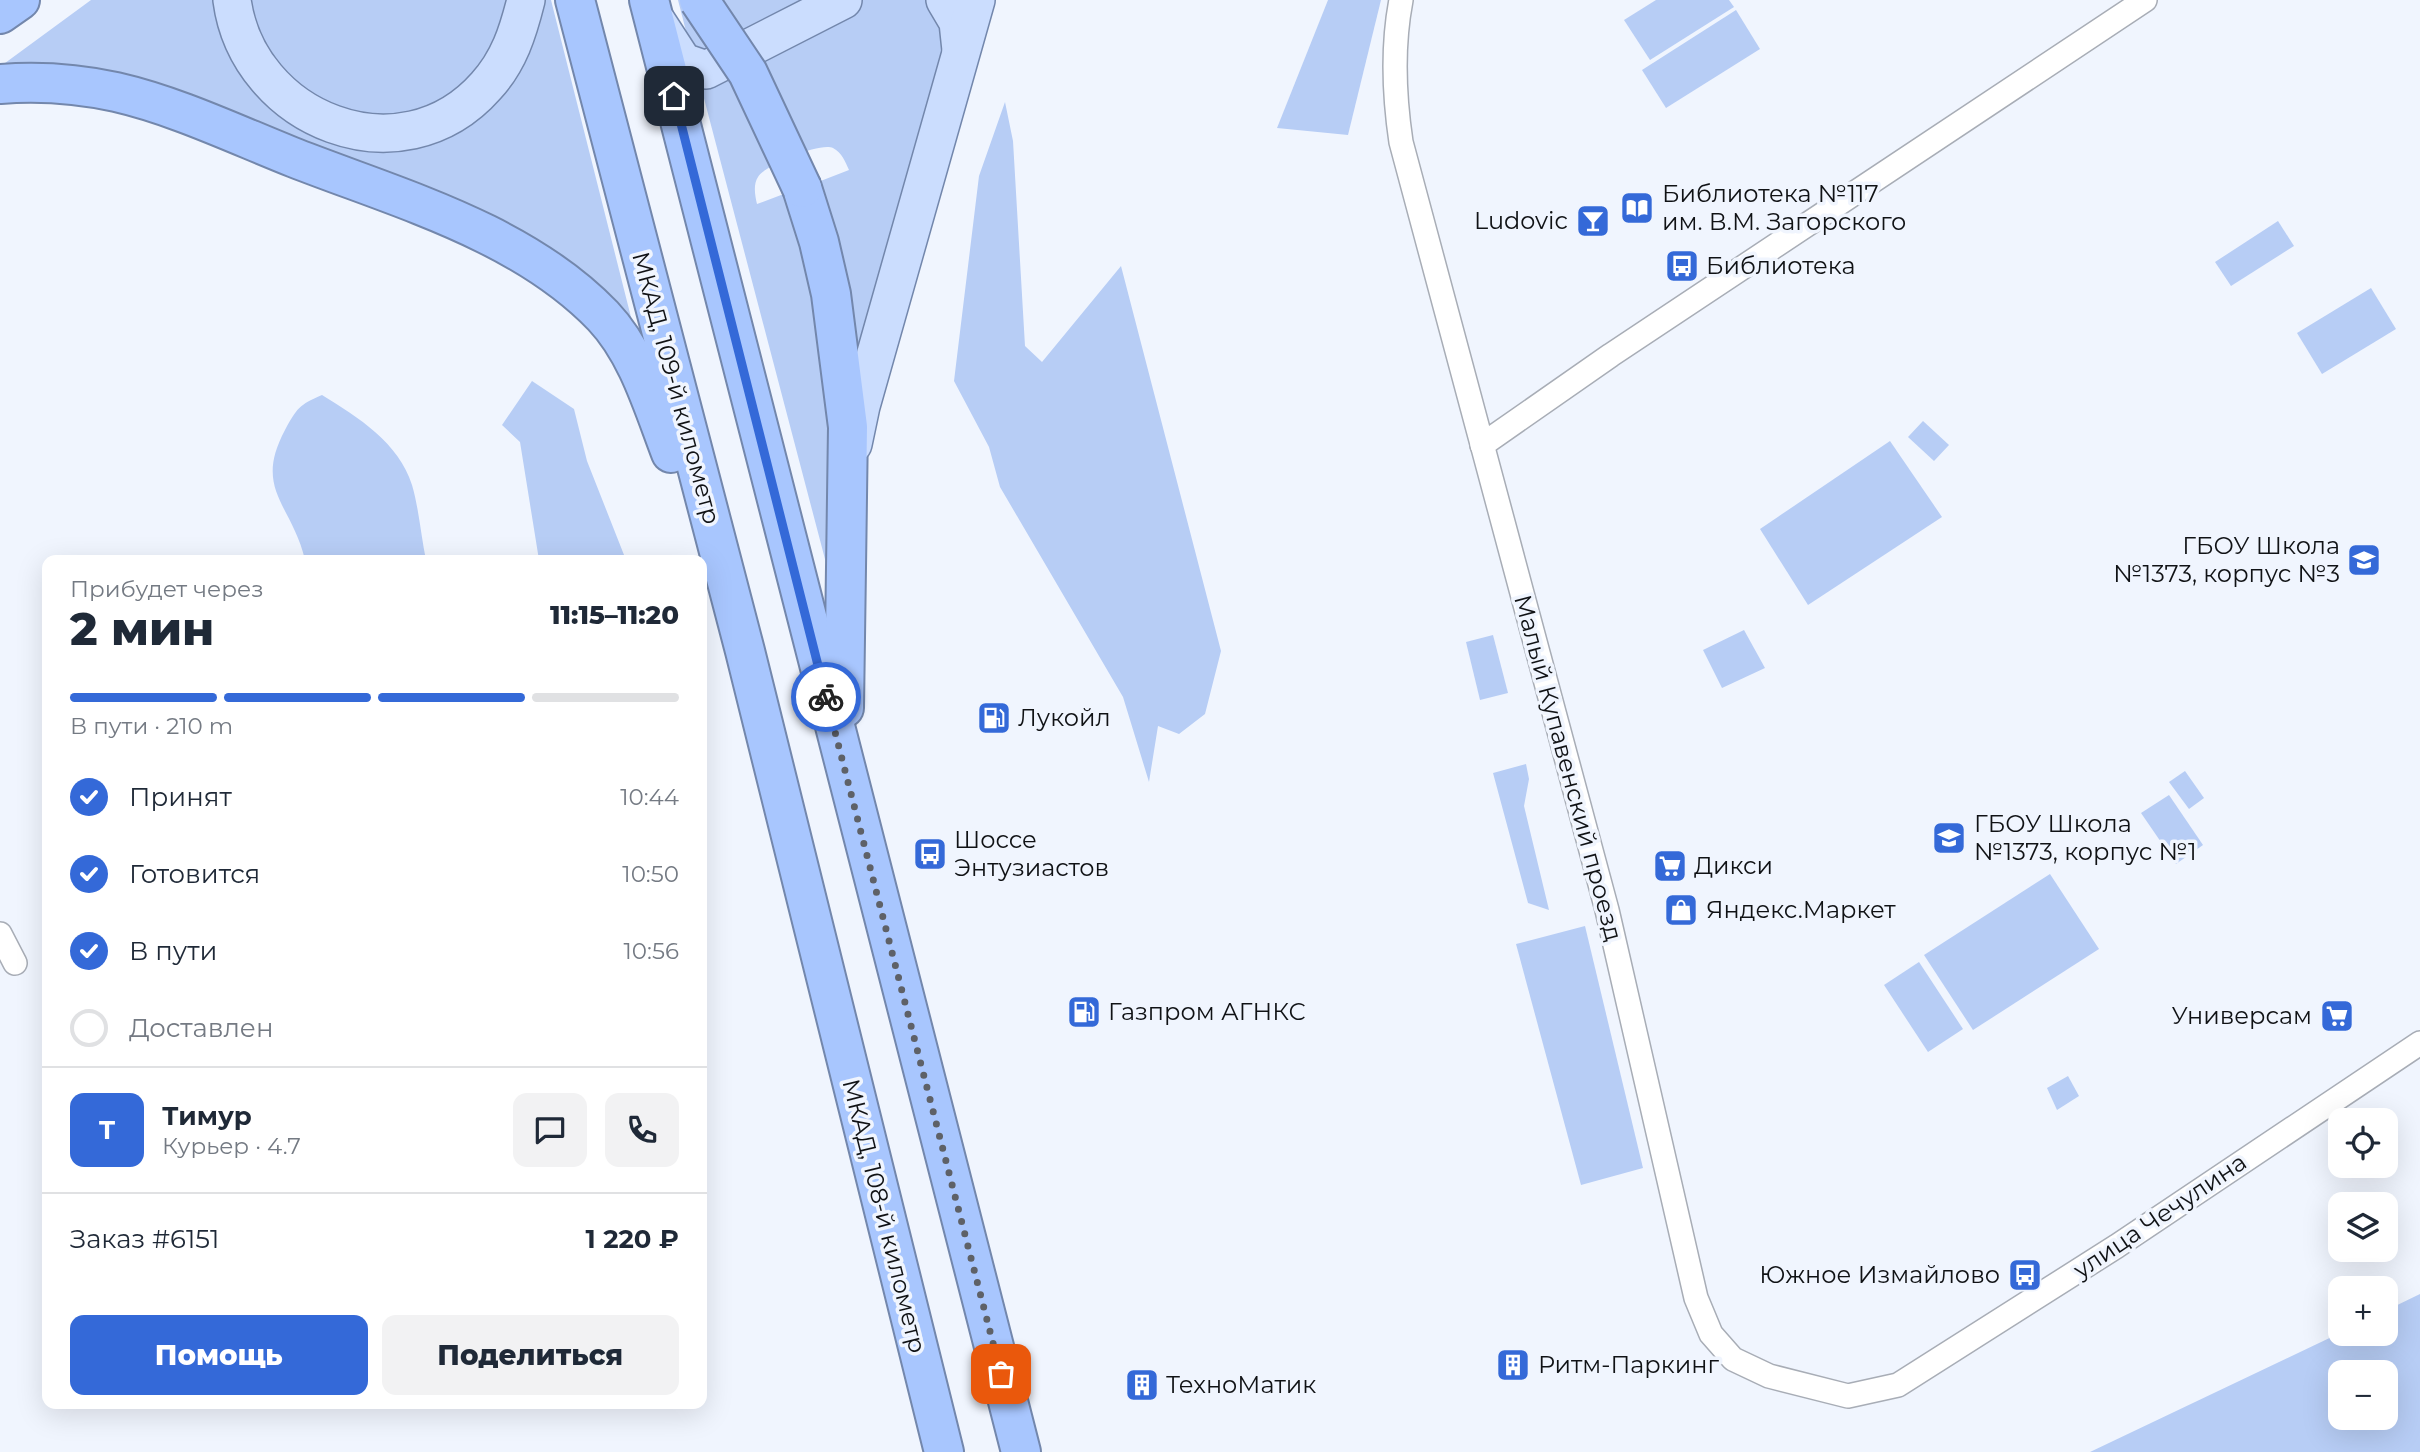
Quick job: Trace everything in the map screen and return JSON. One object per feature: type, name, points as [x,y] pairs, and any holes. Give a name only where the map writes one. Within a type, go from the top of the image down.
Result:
[{"type":"highway","points":[[0,14],[20,0]]},
{"type":"highway","name":"МКАД, 109-й километр","points":[[575,0],[745,651],[825,980]]},
{"type":"highway","points":[[699,0],[748,73],[802,188],[820,242],[831,294],[848,427],[849,468],[843,594],[844,769]]},
{"type":"highway","points":[[651,8],[1021,1452]]},
{"type":"highway","points":[[0,84],[27,82],[116,92],[187,116],[485,232],[567,283],[605,318],[642,376],[745,651]]},
{"type":"highway","name":"МКАД, 108-й километр","points":[[825,980],[944,1452]]},
{"type":"main road","points":[[232,0],[235,23],[245,50],[265,79],[289,100],[312,117],[349,130],[385,133],[422,126],[450,114],[485,88],[507,59],[518,32],[526,0]]},
{"type":"main road","points":[[651,8],[682,62],[706,70],[843,0]]},
{"type":"main road","points":[[944,0],[958,22],[961,50]]},
{"type":"main road","points":[[849,468],[861,406],[976,0]]},
{"type":"street","name":"Малый Купавенский проезд","points":[[1401,0],[1395,67],[1395,105],[1401,142],[1607,910],[1696,1297],[1710,1334],[1733,1359],[1769,1376],[1848,1396],[1898,1385]]},
{"type":"street","points":[[1482,445],[1611,355],[2144,0]]},
{"type":"street","points":[[0,934],[15,963]]},
{"type":"street","name":"улица Чечулина","points":[[1898,1385],[2116,1246],[2420,1043]]},
{"type":"shaded area","points":[[91,0],[220,0],[273,99],[433,135],[539,0],[551,0],[637,341],[585,279],[1,66]]},
{"type":"shaded area","points":[[243,0],[519,0],[496,61],[423,116],[361,121],[284,84]]},
{"type":"shaded area","points":[[678,0],[827,0],[702,57],[689,43]]},
{"type":"shaded area","points":[[862,0],[932,0],[950,30],[857,363],[818,182],[849,170],[843,157],[833,148],[805,151],[763,172],[756,180],[755,187],[757,204],[789,192],[828,372],[831,582],[701,87],[730,66]]},
{"type":"shaded area","points":[[1328,0],[1381,0],[1348,135],[1277,128]]},
{"type":"shaded area","points":[[1656,0],[1729,0],[1734,7],[1650,60],[1624,20]]},
{"type":"shaded area","points":[[1736,10],[1760,49],[1666,108],[1642,70]]},
{"type":"shaded area","points":[[1005,102],[1013,141],[1025,346],[1042,362],[1121,266],[1221,651],[1205,714],[1179,734],[1158,726],[1149,782],[1123,697],[1000,487],[989,447],[954,381],[979,176]]},
{"type":"shaded area","points":[[2278,221],[2294,246],[2231,286],[2215,262]]},
{"type":"shaded area","points":[[2371,288],[2396,329],[2322,374],[2297,333]]},
{"type":"shaded area","points":[[532,381],[574,409],[587,461],[624,555],[538,555],[520,442],[502,425]]},
{"type":"shaded area","points":[[322,395],[376,432],[398,456],[412,485],[425,555],[303,555],[278,496],[273,468],[276,451],[285,430],[303,405]]},
{"type":"shaded area","points":[[1923,421],[1949,445],[1934,461],[1908,437]]},
{"type":"shaded area","points":[[1890,441],[1942,517],[1808,605],[1760,529]]},
{"type":"shaded area","points":[[1744,630],[1765,668],[1722,688],[1703,650]]},
{"type":"shaded area","points":[[1493,635],[1508,693],[1480,700],[1466,642]]},
{"type":"shaded area","points":[[1526,764],[1529,779],[1524,806],[1549,910],[1528,903],[1493,773]]},
{"type":"shaded area","points":[[2185,771],[2204,798],[2189,809],[2169,782]]},
{"type":"shaded area","points":[[2169,795],[2203,845],[2176,864],[2141,813]]},
{"type":"shaded area","points":[[2050,874],[2099,949],[1973,1030],[1924,955]]},
{"type":"shaded area","points":[[1585,926],[1643,1168],[1581,1185],[1516,944]]},
{"type":"shaded area","points":[[1919,962],[1963,1029],[1928,1052],[1884,985]]},
{"type":"shaded area","points":[[2068,1076],[2079,1096],[2057,1110],[2047,1088]]},
{"type":"shaded area","points":[[2420,1294],[2420,1452],[2090,1452],[2328,1339],[2328,1346],[2398,1346],[2398,1305]]},
{"type":"way so far","points":[[826,697],[1001,1374]]},
{"type":"place","name":"Библиотека №117 им. В.М. Загорского","points":[[1637,208]]},
{"type":"place","name":"Ludovic","points":[[1593,221]]},
{"type":"place","name":"Библиотека","points":[[1682,266]]},
{"type":"place","name":"ГБОУ Школа №1373, корпус №3","points":[[2364,560]]},
{"type":"place","name":"Лукойл","points":[[994,718]]},
{"type":"place","name":"ГБОУ Школа №1373, корпус №1","points":[[1949,838]]},
{"type":"place","name":"Шоссе Энтузиастов","points":[[930,854]]},
{"type":"place","name":"Дикси","points":[[1670,866]]},
{"type":"place","name":"Яндекс.Маркет","points":[[1681,910]]},
{"type":"place","name":"Газпром АГНКС","points":[[1084,1012]]},
{"type":"place","name":"Универсам","points":[[2337,1016]]},
{"type":"place","name":"Южное Измайлово","points":[[2025,1275]]},
{"type":"place","name":"Ритм-Паркинг","points":[[1513,1365]]},
{"type":"place","name":"ТехноМатик","points":[[1142,1385]]},
{"type":"route","points":[[674,96],[826,697]]}]
